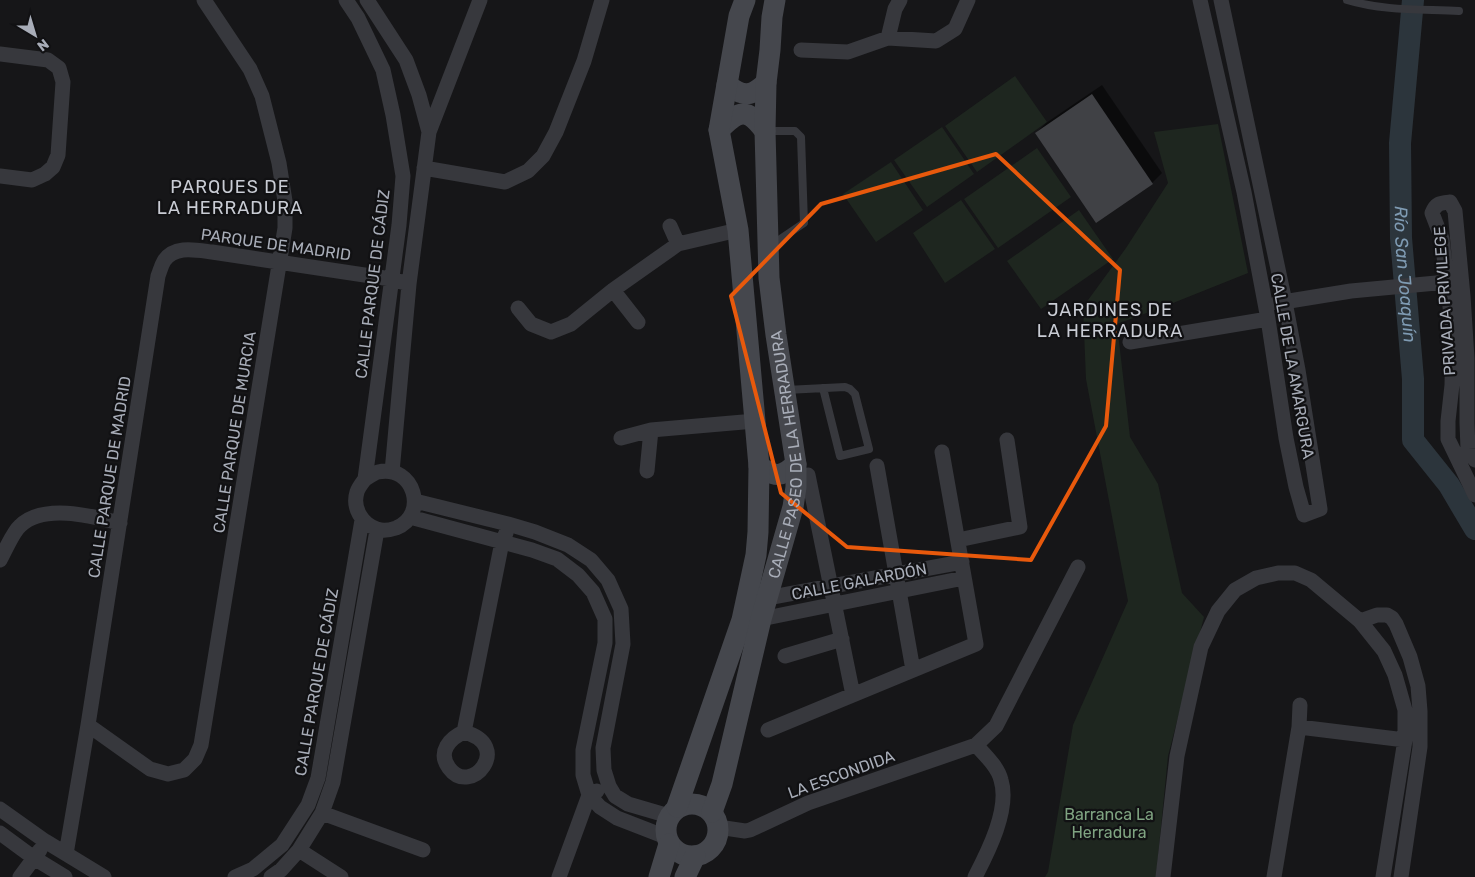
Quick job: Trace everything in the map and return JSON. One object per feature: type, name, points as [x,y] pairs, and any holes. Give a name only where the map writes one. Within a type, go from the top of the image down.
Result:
[{"type":"main road","name":"CALLE PASEO DE LA HERRADURA","points":[[673,812],[742,620],[756,555],[759,466],[738,230],[719,130],[739,16],[745,0]]},
{"type":"main road","name":"CALLE PASEO DE LA HERRADURA","points":[[715,819],[761,619],[802,469],[786,390],[769,278],[766,83],[775,0]]},
{"type":"main road","points":[[727,85],[743,93],[752,94],[766,83]]},
{"type":"main road","points":[[719,130],[740,114],[755,118],[766,131]]},
{"type":"main road","points":[[759,466],[772,475],[780,475],[802,469]]},
{"type":"main road","points":[[759,504],[774,494],[782,496],[793,507]]},
{"type":"main road","points":[[660,877],[667,840],[673,812],[689,803],[702,805],[715,819],[717,837],[705,853],[695,856],[680,854],[667,840]]},
{"type":"main road","points":[[685,877],[695,856]]},
{"type":"street","name":"CALLE PARQUE DE MURCIA","points":[[88,724],[150,768],[168,774],[184,770],[194,759],[202,745],[285,228],[285,200],[262,96],[250,69],[204,0]]},
{"type":"street","name":"CALLE PARQUE DE CÁDIZ","points":[[236,877],[253,869],[282,845],[308,805],[318,778],[362,520],[356,506],[356,499],[357,491],[365,479],[399,225],[403,176],[383,70],[358,18],[346,0]]},
{"type":"street","points":[[366,0],[406,60],[419,94],[429,132]]},
{"type":"street","points":[[392,472],[409,284],[429,132],[480,0]]},
{"type":"street","points":[[424,168],[505,182],[528,172],[544,156],[556,132],[584,61],[602,0]]},
{"type":"street","points":[[888,38],[895,9],[900,0]]},
{"type":"street","points":[[801,50],[848,52],[888,38],[936,41],[954,29],[968,0]]},
{"type":"street","name":"CALLE DE LA AMARGURA","points":[[1202,0],[1244,192],[1268,319],[1286,438],[1304,515],[1320,509],[1298,370],[1221,0]]},
{"type":"street","points":[[0,54],[48,60],[59,68],[64,82],[58,155],[53,167],[45,174],[32,180],[0,176]]},
{"type":"street","points":[[383,70],[406,60]]},
{"type":"street","points":[[670,226],[678,244]]},
{"type":"street","points":[[518,308],[531,324],[551,332],[571,324],[678,244],[738,230]]},
{"type":"street","name":"PARQUE DE MADRID","points":[[186,249],[391,279],[409,284]]},
{"type":"street","name":"CALLE PARQUE DE MADRID","points":[[66,854],[158,276],[164,260],[176,252],[186,249]]},
{"type":"street","name":"CALLE DE LA AMARGURA","points":[[1285,302],[1351,291],[1454,279]]},
{"type":"street","name":"PRIVADA PRIVILEGE","points":[[1454,279],[1471,382],[1467,423],[1468,448],[1475,460]]},
{"type":"street","name":"PRIVADA PRIVILEGE","points":[[1454,279],[1452,385],[1448,439],[1475,495]]},
{"type":"street","points":[[614,290],[638,322]]},
{"type":"street","points":[[1265,303],[1285,302]]},
{"type":"street","points":[[1130,342],[1268,319]]},
{"type":"street","points":[[621,438],[651,430],[755,421]]},
{"type":"street","points":[[1448,421],[1452,427],[1459,428],[1467,423]]},
{"type":"street","points":[[647,471],[651,430]]},
{"type":"street","points":[[958,540],[1020,527],[1007,440]]},
{"type":"street","points":[[768,730],[976,644],[942,452]]},
{"type":"street","points":[[878,466],[913,670]]},
{"type":"street","points":[[802,469],[831,587],[853,694]]},
{"type":"street","points":[[362,520],[377,530],[390,530],[401,526],[410,517],[415,501],[412,488],[404,477],[392,472],[378,472],[365,479]]},
{"type":"street","points":[[415,501],[508,524],[568,545],[591,560],[608,580],[621,609],[624,644],[603,748],[604,770],[609,786],[615,796],[628,804],[673,812]]},
{"type":"street","points":[[0,560],[19,527],[34,517],[53,514],[73,514],[120,523]]},
{"type":"street","points":[[410,517],[532,550],[557,559],[578,575],[593,592],[605,619],[605,643],[583,750],[583,775],[590,795],[600,808],[617,818],[667,840]]},
{"type":"street","points":[[464,732],[502,542],[508,524]]},
{"type":"street","name":"CALLE PARQUE DE CÁDIZ","points":[[271,877],[281,870],[299,850],[322,813],[333,782],[377,530]]},
{"type":"street","name":"CALLE GALARDÓN","points":[[767,598],[962,562]]},
{"type":"street","points":[[975,877],[987,855],[998,825],[1004,796],[1001,779],[992,764],[976,745],[996,726],[1078,567]]},
{"type":"street","points":[[1163,877],[1177,756],[1201,647],[1218,611],[1235,590],[1256,578],[1278,573],[1295,573],[1311,580],[1360,622],[1384,651],[1395,675],[1405,710],[1405,740],[1383,877]]},
{"type":"street","name":"CALLE GALARDÓN","points":[[761,619],[964,578]]},
{"type":"street","points":[[1360,622],[1377,615],[1387,615],[1392,618],[1410,657],[1418,686],[1420,747],[1401,877]]},
{"type":"street","points":[[785,656],[842,639]]},
{"type":"street","points":[[1274,877],[1299,727],[1300,705]]},
{"type":"street","points":[[1299,727],[1405,740]]},
{"type":"street","name":"LA ESCONDIDA","points":[[715,819],[745,831],[750,830],[808,803],[976,745]]},
{"type":"street","points":[[560,877],[590,795],[609,786]]},
{"type":"street","points":[[0,809],[46,841],[104,877]]},
{"type":"street","points":[[322,813],[423,850]]},
{"type":"street","points":[[0,833],[34,858],[66,877]]},
{"type":"street","points":[[20,877],[46,841]]},
{"type":"street","points":[[299,850],[341,877]]},
{"type":"lane","points":[[1347,0],[1388,8],[1460,11]]},
{"type":"lane","points":[[766,131],[795,131],[801,137],[804,223],[769,247]]},
{"type":"lane","points":[[786,390],[823,388],[845,387],[850,389],[855,394],[869,449],[840,456],[823,388]]},
{"type":"highlighted area","points":[[996,154],[1120,270],[1106,426],[1031,560],[847,547],[781,493],[731,296],[821,204]]},
{"type":"green space","points":[[1015,76],[1047,122],[977,172],[945,126]]},
{"type":"green space","name":"Barranca La Herradura","points":[[1218,124],[1248,273],[1117,324],[1130,437],[1158,484],[1182,593],[1204,617],[1168,756],[1156,877],[1045,877],[1048,872],[1073,725],[1128,601],[1086,379],[1083,307],[1126,248],[1168,183],[1154,132]]},
{"type":"green space","points":[[942,127],[974,174],[927,207],[894,160]]},
{"type":"green space","points":[[1037,148],[1071,197],[998,248],[964,199]]},
{"type":"green space","points":[[891,162],[923,210],[876,242],[843,194]]},
{"type":"green space","points":[[961,200],[995,249],[945,283],[913,233]]},
{"type":"green space","points":[[1079,210],[1113,259],[1041,309],[1007,261]]},
{"type":"building","points":[[1092,94],[1153,184],[1096,223],[1035,133]]},
{"type":"waterway","name":"Río San Joaquín","points":[[1413,0],[1400,143],[1401,238],[1413,379],[1413,440],[1449,485],[1475,529]]},
{"type":"district","name":"PARQUES DE LA HERRADURA","points":[[230,197]]},
{"type":"district","name":"JARDINES DE LA HERRADURA","points":[[1110,320]]}]
